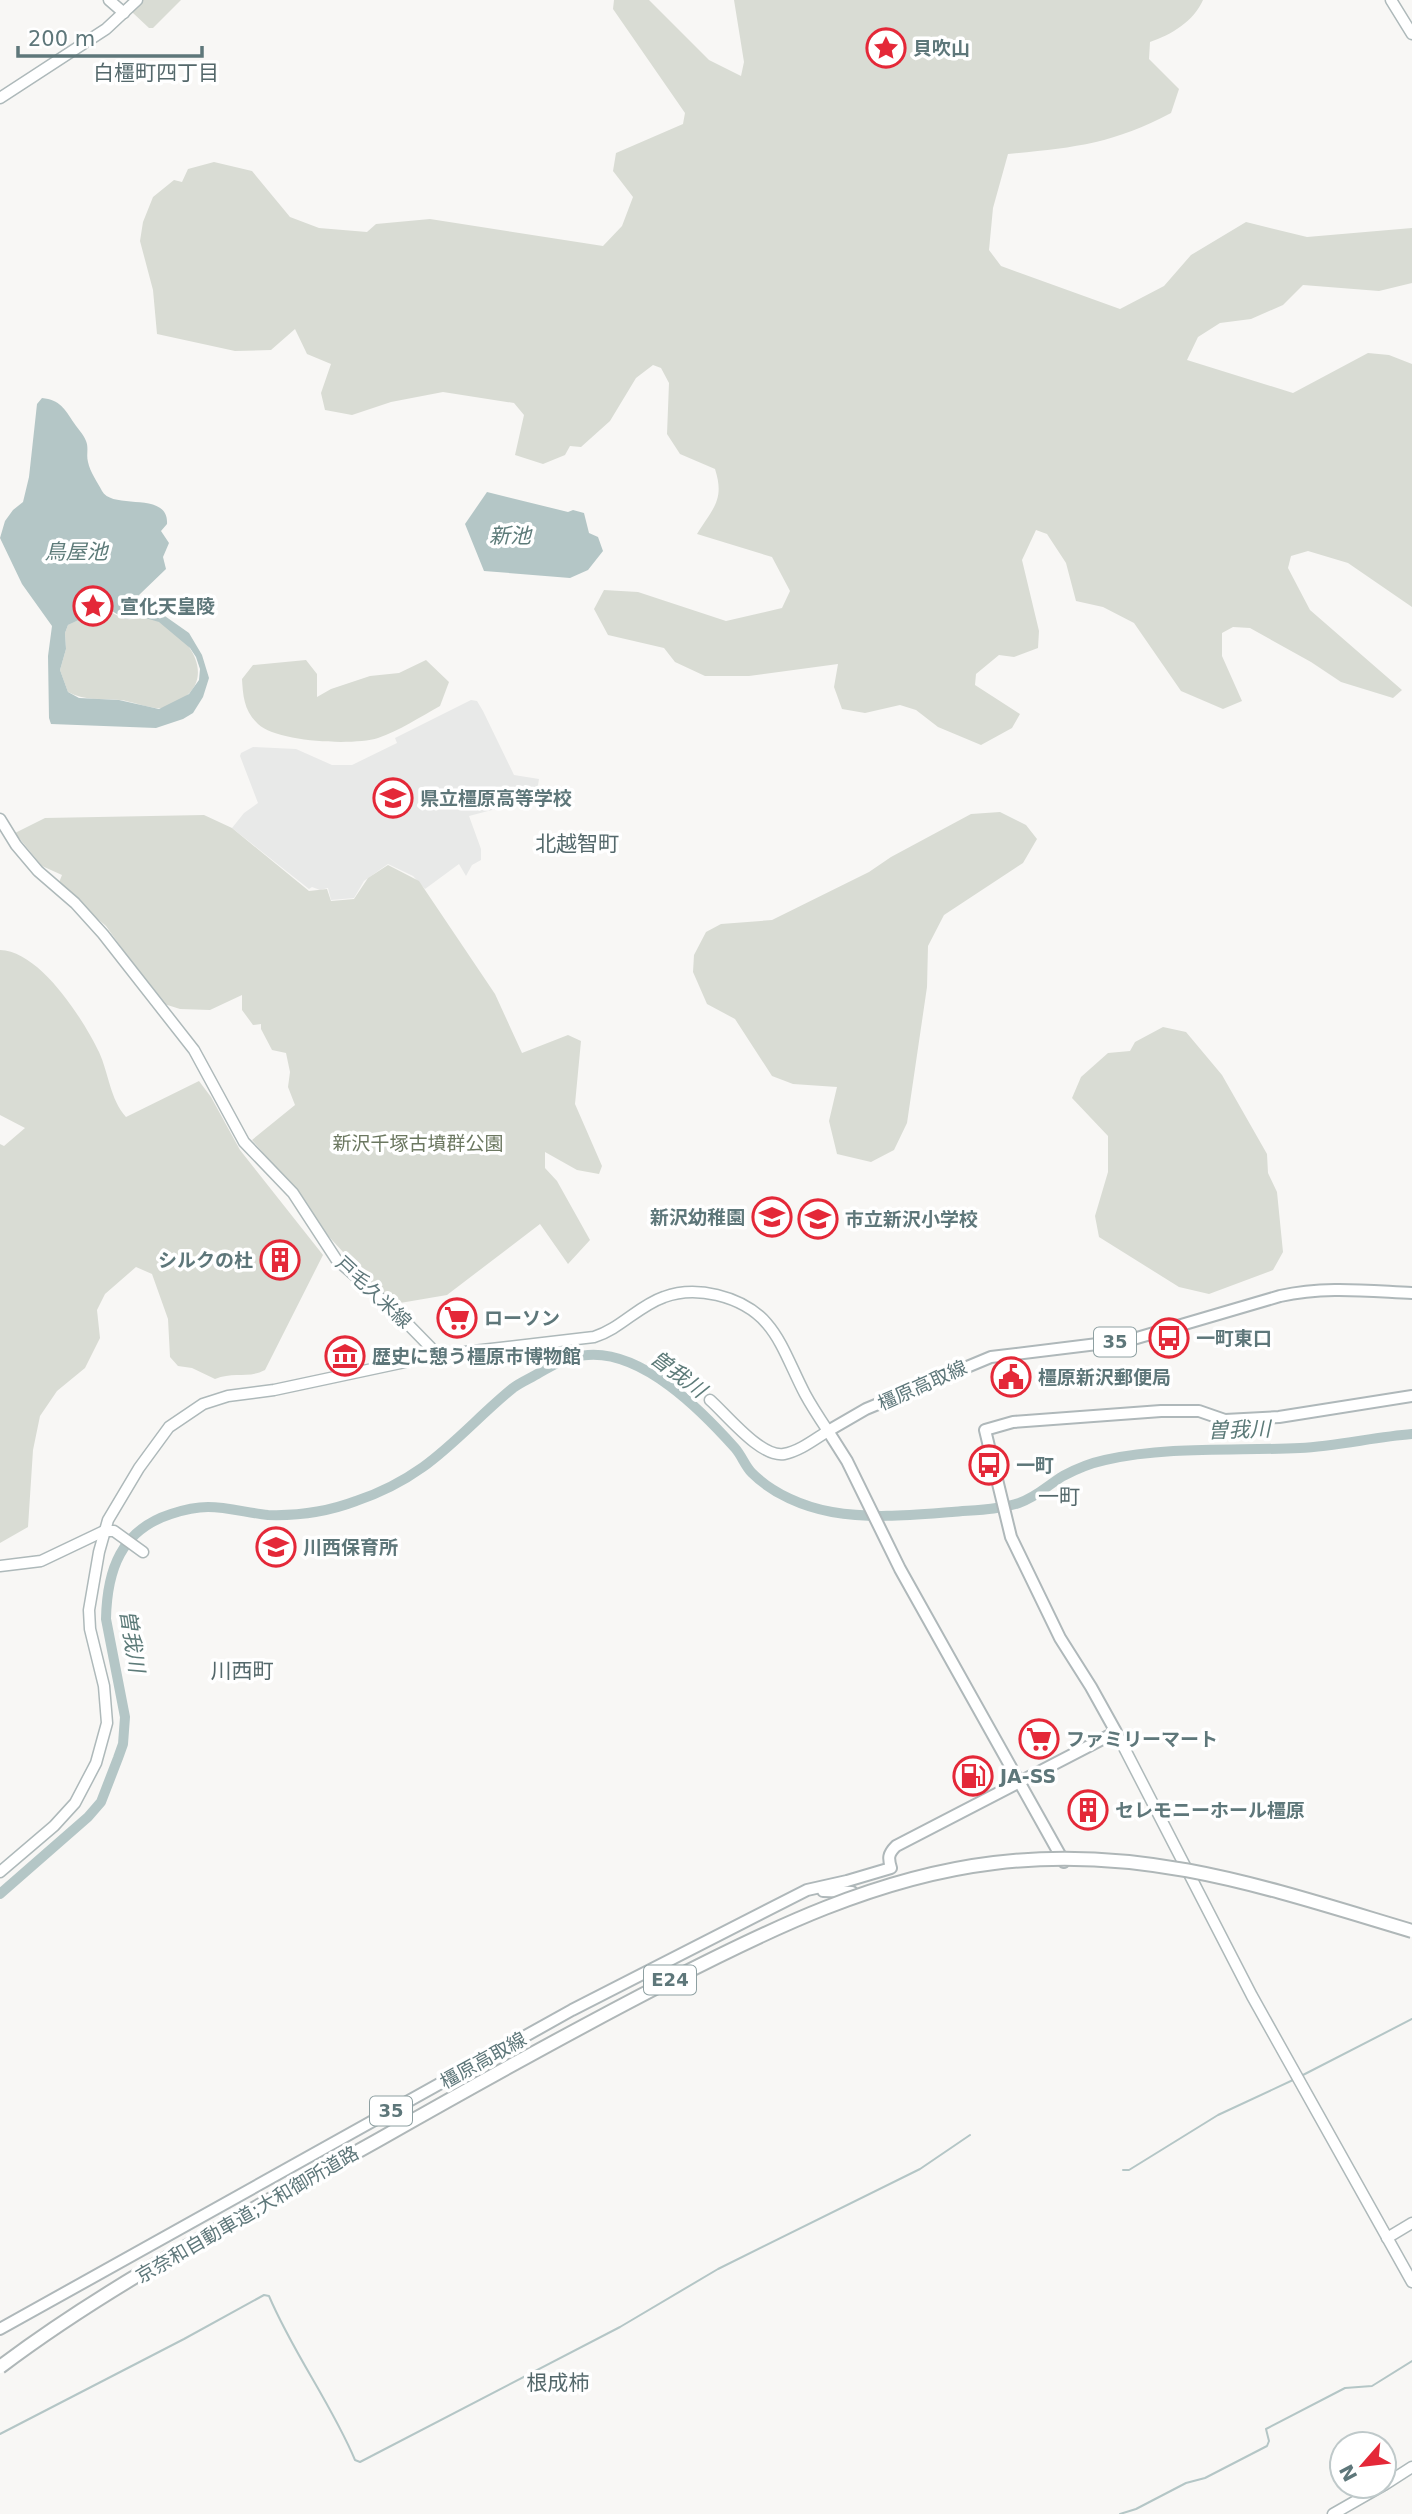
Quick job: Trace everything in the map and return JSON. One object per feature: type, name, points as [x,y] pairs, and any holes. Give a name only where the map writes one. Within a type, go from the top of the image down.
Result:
[{"type":"highway","name":"京奈和自動車道;大和御所道路","points":[[0,2367],[61,2323],[147,2270],[510,2066],[739,1946],[819,1910],[886,1886],[994,1863],[1075,1858],[1130,1860],[1219,1875],[1412,1931]]},
{"type":"main road","name":"橿原高取線","points":[[828,1431],[866,1409],[990,1357],[1130,1340],[1306,1290],[1330,1288],[1412,1293]]},
{"type":"main road","points":[[1116,1732],[1060,1639],[1011,1537],[985,1430],[1013,1422],[1172,1411],[1199,1411],[1225,1420],[1279,1417],[1363,1406],[1412,1396]]},
{"type":"main road","points":[[828,1431],[847,1461],[881,1532],[1064,1863]]},
{"type":"main road","name":"橿原高取線","points":[[0,2329],[561,2016],[811,1888],[891,1868],[888,1859],[895,1846],[1116,1732]]},
{"type":"main road","name":"橿原高取線","points":[[786,1901],[815,1892],[852,1892]]},
{"type":"street","points":[[109,0],[124,13]]},
{"type":"street","points":[[0,98],[89,40],[137,0]]},
{"type":"street","points":[[1391,0],[1412,34]]},
{"type":"street","name":"戸毛久米線","points":[[0,819],[16,845],[38,871],[75,903],[103,934],[194,1050],[244,1142],[293,1193],[336,1259],[397,1313],[438,1355]]},
{"type":"street","points":[[0,1872],[54,1826],[75,1803],[101,1749],[107,1709],[90,1629],[89,1610],[109,1531],[139,1468],[169,1427],[203,1404],[228,1396],[274,1390],[438,1355],[594,1337],[665,1296],[685,1292],[713,1294],[731,1299],[748,1307],[772,1328],[788,1354],[805,1394],[828,1431],[801,1448],[776,1455],[762,1449],[710,1400]]},
{"type":"street","points":[[109,1531],[142,1550]]},
{"type":"street","points":[[0,1566],[41,1561],[109,1531]]},
{"type":"street","points":[[1116,1732],[1175,1849],[1298,2078],[1412,2282]]},
{"type":"street","points":[[1387,2238],[1412,2223]]},
{"type":"street","points":[[1333,2514],[1357,2500]]},
{"type":"shaded area","name":"県立橿原高等学校","points":[[471,700],[477,701],[483,711],[514,775],[539,779],[538,785],[542,789],[526,801],[469,816],[481,849],[481,860],[472,865],[466,876],[459,864],[425,889],[413,876],[388,864],[364,881],[354,898],[331,900],[328,888],[309,889],[232,828],[244,813],[258,803],[241,753],[253,747],[296,749],[332,765],[352,765],[397,743],[395,738]]},
{"type":"green space","points":[[143,0],[181,0],[153,28],[149,28],[132,12]]},
{"type":"green space","points":[[614,0],[649,0],[709,60],[741,76],[744,62],[734,0],[1203,0],[1194,14],[1181,26],[1150,42],[1149,59],[1179,89],[1171,113],[1130,132],[1092,143],[1008,154],[993,208],[989,250],[1001,266],[1120,309],[1164,286],[1191,255],[1246,222],[1307,237],[1412,228],[1412,283],[1379,291],[1303,285],[1283,305],[1251,319],[1220,323],[1198,337],[1187,360],[1293,393],[1368,353],[1389,355],[1412,364],[1412,607],[1348,563],[1308,551],[1291,556],[1288,568],[1310,610],[1402,690],[1393,698],[1341,682],[1250,628],[1233,627],[1222,633],[1222,656],[1242,701],[1223,709],[1181,691],[1134,623],[1103,607],[1076,601],[1066,563],[1047,534],[1036,530],[1022,560],[1039,631],[1038,648],[1014,657],[999,655],[976,674],[975,685],[1020,714],[1012,728],[981,745],[938,727],[916,710],[900,705],[865,713],[842,709],[834,687],[838,664],[749,676],[705,676],[675,662],[664,648],[608,635],[594,609],[604,590],[638,592],[726,621],[782,608],[790,591],[772,557],[697,534],[716,503],[718,480],[715,469],[680,454],[667,434],[669,383],[661,368],[653,365],[636,378],[610,421],[581,447],[570,446],[565,455],[543,464],[515,455],[524,415],[514,403],[443,392],[391,402],[352,415],[325,410],[321,393],[331,364],[307,354],[295,329],[271,350],[235,351],[157,334],[153,290],[140,241],[143,222],[153,197],[174,180],[182,182],[188,169],[214,162],[252,171],[290,217],[319,228],[367,232],[376,224],[430,219],[603,246],[622,226],[633,197],[613,171],[616,153],[683,124],[685,113],[613,9]]},
{"type":"green space","points":[[102,608],[126,619],[153,619],[173,630],[193,654],[197,666],[197,679],[192,691],[180,701],[162,708],[120,700],[87,698],[68,692],[60,670],[66,649],[65,633],[68,625]]},
{"type":"green space","points":[[306,660],[317,674],[317,697],[331,689],[370,676],[399,673],[426,660],[449,682],[440,706],[402,728],[378,738],[351,742],[315,741],[281,735],[258,724],[247,709],[242,679],[253,665]]},
{"type":"green space","points":[[1000,812],[1026,825],[1037,839],[1023,863],[944,915],[928,946],[927,987],[907,1123],[894,1150],[871,1162],[837,1154],[829,1121],[837,1087],[793,1084],[772,1076],[735,1019],[707,1004],[693,972],[694,955],[706,932],[721,924],[772,920],[869,872],[891,857],[971,814]]},
{"type":"green space","name":"新沢千塚古墳群公園","points":[[204,815],[232,828],[309,891],[327,889],[331,901],[354,899],[368,878],[388,865],[419,881],[495,994],[522,1053],[568,1035],[581,1041],[575,1104],[602,1166],[599,1174],[577,1170],[545,1152],[545,1168],[557,1181],[590,1240],[568,1264],[540,1224],[447,1295],[400,1303],[389,1302],[320,1227],[305,1201],[252,1140],[295,1105],[288,1087],[290,1072],[286,1053],[272,1050],[261,1024],[253,1025],[242,1010],[242,995],[210,1010],[180,1009],[161,1003],[106,926],[58,885],[62,875],[42,866],[15,833],[45,818]]},
{"type":"green space","points":[[0,950],[15,953],[30,962],[45,974],[71,1005],[99,1052],[113,1094],[126,1117],[199,1081],[211,1097],[240,1150],[323,1255],[265,1370],[259,1373],[228,1375],[215,1379],[192,1368],[178,1366],[170,1357],[168,1319],[152,1274],[136,1267],[105,1294],[97,1310],[100,1338],[85,1368],[57,1391],[40,1416],[33,1450],[28,1527],[0,1543],[0,1144],[4,1146],[25,1128],[0,1115]]},
{"type":"green space","points":[[1163,1027],[1186,1032],[1222,1075],[1267,1154],[1268,1173],[1277,1192],[1283,1252],[1273,1270],[1209,1294],[1179,1287],[1099,1237],[1095,1216],[1108,1172],[1108,1136],[1072,1098],[1081,1077],[1108,1053],[1130,1051],[1135,1042]]},
{"type":"water","name":"鳥屋池","points":[[42,398],[48,399],[58,403],[68,413],[85,439],[90,470],[108,497],[150,504],[159,507],[165,514],[167,524],[161,531],[169,543],[163,557],[166,569],[139,595],[140,601],[189,633],[202,655],[209,678],[203,697],[193,713],[183,719],[156,728],[51,724],[48,656],[52,626],[22,584],[0,538],[5,521],[23,502],[29,477],[37,404]],"holes":[[[102,609],[112,611],[125,619],[142,617],[159,622],[190,648],[200,669],[199,680],[189,694],[159,709],[119,700],[79,698],[68,692],[60,670],[66,649],[65,633],[68,625]]]},
{"type":"water","name":"新池","points":[[487,492],[568,512],[573,510],[584,513],[589,533],[598,537],[603,551],[588,570],[570,578],[484,571],[465,524]]},
{"type":"waterway","name":"曽我川","points":[[0,1894],[88,1817],[101,1802],[118,1758],[123,1744],[125,1717],[106,1619],[107,1601],[120,1554],[140,1530],[171,1514],[194,1508],[216,1507],[268,1515],[291,1515],[334,1508],[374,1494],[407,1478],[435,1458],[516,1386],[568,1359],[588,1355],[609,1356],[650,1373],[705,1417],[735,1448],[752,1473],[769,1487],[811,1507],[847,1514],[907,1515],[1003,1507],[1031,1498],[1078,1469],[1100,1461],[1129,1456],[1178,1451],[1314,1447],[1412,1434]]},
{"type":"waterway","points":[[1301,2076],[1412,2019]]},
{"type":"waterway","points":[[1123,2170],[1129,2170],[1218,2115],[1293,2080]]},
{"type":"waterway","points":[[0,2434],[264,2295],[269,2296],[355,2460],[360,2462],[620,2327],[718,2269],[920,2169],[970,2135]]},
{"type":"waterway","points":[[1120,2514],[1136,2509],[1186,2483],[1205,2478],[1267,2446],[1269,2441],[1266,2429],[1345,2388],[1372,2386],[1412,2361]]},
{"type":"place","name":"貝吹山","points":[[886,48]]},
{"type":"place","name":"宣化天皇陵","points":[[93,606]]},
{"type":"place","name":"県立橿原高等学校","points":[[393,798]]},
{"type":"place","name":"新沢幼稚園","points":[[772,1217]]},
{"type":"place","name":"市立新沢小学校","points":[[818,1219]]},
{"type":"place","name":"シルクの杜","points":[[280,1260]]},
{"type":"place","name":"ローソン","points":[[457,1318]]},
{"type":"place","name":"一町東口","points":[[1169,1338]]},
{"type":"place","name":"歴史に憩う橿原市博物館","points":[[345,1356]]},
{"type":"place","name":"橿原新沢郵便局","points":[[1011,1377]]},
{"type":"place","name":"一町","points":[[989,1465]]},
{"type":"place","name":"川西保育所","points":[[276,1547]]},
{"type":"place","name":"ファミリーマート","points":[[1039,1739]]},
{"type":"place","name":"JA-SS","points":[[973,1776]]},
{"type":"place","name":"セレモニーホール橿原","points":[[1088,1810]]},
{"type":"district","name":"白橿町四丁目","points":[[156,73]]},
{"type":"district","name":"北越智町","points":[[577,844]]},
{"type":"district","name":"一町","points":[[1059,1497]]},
{"type":"district","name":"川西町","points":[[242,1671]]},
{"type":"district","name":"根成柿","points":[[558,2383]]}]
